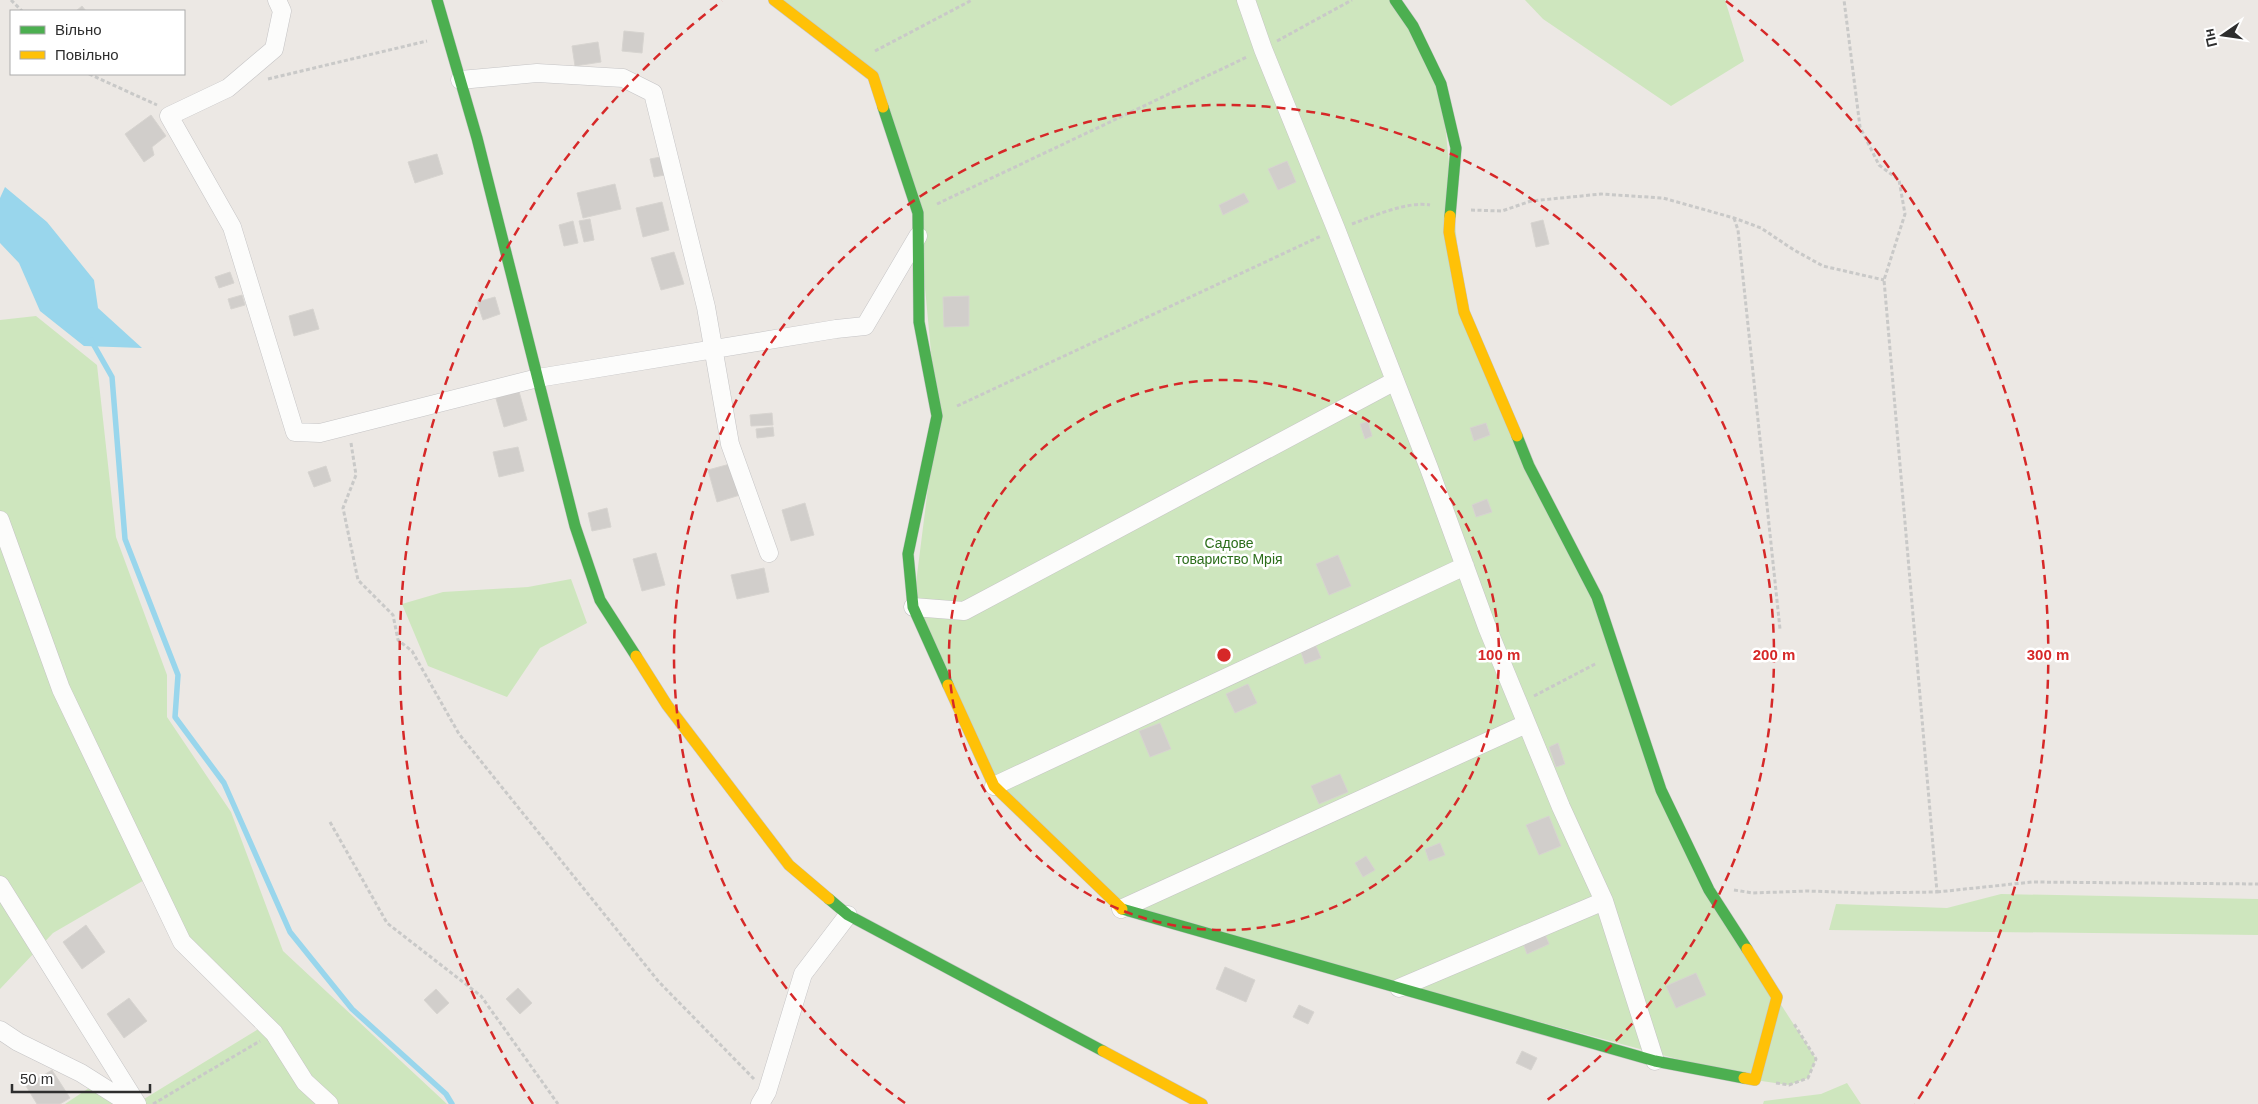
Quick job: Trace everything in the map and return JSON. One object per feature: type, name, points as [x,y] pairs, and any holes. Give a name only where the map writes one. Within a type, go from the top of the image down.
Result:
[{"type":"street","points":[[277,0],[282,11],[274,50],[228,88],[169,116],[232,226],[295,432],[320,433],[538,378],[836,329],[865,326],[918,236]]},
{"type":"street","points":[[437,0],[460,80],[575,526],[600,600],[667,705],[789,865],[848,914],[1202,1104]]},
{"type":"street","points":[[774,0],[873,76],[918,213],[919,322],[937,416],[908,554],[913,607],[994,786],[1122,909],[1656,1061],[1755,1080],[1777,998],[1709,890],[1660,790],[1597,597],[1529,466],[1502,397],[1464,312],[1449,232],[1456,148],[1441,84],[1413,26],[1395,0]]},
{"type":"street","points":[[1246,0],[1263,49],[1336,229],[1518,704],[1604,901],[1656,1061]]},
{"type":"street","points":[[460,80],[537,73],[623,78],[654,93],[706,307],[730,444],[769,552]]},
{"type":"street","points":[[913,607],[964,611],[1395,381]]},
{"type":"street","points":[[0,520],[61,689],[182,942],[274,1033],[305,1082],[329,1104]]},
{"type":"street","points":[[994,786],[1465,566]]},
{"type":"street","points":[[1122,909],[1526,724]]},
{"type":"street","points":[[0,884],[137,1104]]},
{"type":"street","points":[[1399,988],[1604,901]]},
{"type":"street","points":[[764,1098],[803,974],[848,914]]},
{"type":"street","points":[[0,1030],[18,1042],[81,1073],[130,1104]]},
{"type":"path","points":[[11,0],[21,10]]},
{"type":"path","points":[[854,62],[972,0]]},
{"type":"path","points":[[918,213],[1263,49],[1352,0]]},
{"type":"path","points":[[1844,0],[1860,126],[1878,165],[1899,180],[1905,214],[1884,280],[1937,892]]},
{"type":"path","points":[[266,79],[448,36]]},
{"type":"path","points":[[91,75],[154,103],[169,116]]},
{"type":"path","points":[[937,416],[1336,229],[1391,210],[1424,204],[1451,209],[1502,211],[1531,201],[1601,194],[1663,198],[1734,218],[1761,228],[1794,250],[1824,266],[1884,280]]},
{"type":"path","points":[[1734,218],[1738,230],[1780,629]]},
{"type":"path","points":[[348,426],[356,475],[343,508],[358,580],[393,615],[398,640],[412,651],[460,734],[659,982],[764,1098]]},
{"type":"path","points":[[1518,704],[1615,654]]},
{"type":"path","points":[[330,822],[387,923],[481,996],[558,1104]]},
{"type":"path","points":[[1709,890],[1725,888],[1753,893],[1808,891],[1867,893],[1937,892],[2032,882],[2258,884]]},
{"type":"path","points":[[1755,1080],[1789,1085],[1808,1078],[1816,1059],[1777,998]]},
{"type":"path","points":[[153,1104],[274,1033]]},
{"type":"green space","name":"Садове товариство Мрія","points":[[774,0],[1395,0],[1441,84],[1464,312],[1597,597],[1661,790],[1740,941],[1816,1059],[1808,1078],[1789,1085],[1755,1080],[1121,909],[994,786],[913,607],[937,416],[918,213],[873,76]]},
{"type":"green space","points":[[1525,0],[1725,0],[1744,61],[1671,106],[1543,19]]},
{"type":"green space","points":[[36,316],[97,365],[116,537],[167,675],[167,717],[231,812],[283,951],[447,1104],[65,1104],[101,1080],[144,1099],[260,1028],[178,947],[146,879],[53,933],[0,989],[0,320]]},
{"type":"green space","points":[[571,579],[587,623],[540,648],[507,697],[428,666],[402,604],[443,592],[528,587]]},
{"type":"green space","points":[[2001,894],[2258,899],[2258,935],[1829,930],[1836,904],[1947,908]]},
{"type":"green space","points":[[1847,1083],[1861,1104],[1763,1104],[1764,1101],[1821,1094]]},
{"type":"water","points":[[5,187],[47,222],[94,280],[98,308],[142,348],[84,346],[40,311],[19,263],[0,243],[0,198]]},
{"type":"building","points":[[82,6],[85,10],[77,10]]},
{"type":"building","points":[[624,31],[644,33],[642,53],[622,51]]},
{"type":"building","points":[[598,42],[601,62],[575,66],[572,46]]},
{"type":"building","points":[[151,115],[166,136],[152,147],[154,155],[144,162],[125,134]]},
{"type":"building","points":[[437,154],[443,174],[415,183],[408,162]]},
{"type":"building","points":[[666,156],[670,174],[654,177],[650,159]]},
{"type":"building","points":[[1287,161],[1296,182],[1278,190],[1268,169]]},
{"type":"building","points":[[615,184],[621,209],[583,218],[577,193]]},
{"type":"building","points":[[1244,193],[1249,202],[1223,215],[1219,205]]},
{"type":"building","points":[[662,202],[669,230],[643,237],[636,208]]},
{"type":"building","points":[[590,219],[594,240],[584,242],[579,221]]},
{"type":"building","points":[[1543,220],[1549,244],[1536,247],[1531,223]]},
{"type":"building","points":[[573,221],[578,243],[564,246],[559,225]]},
{"type":"building","points":[[674,252],[684,284],[661,290],[651,258]]},
{"type":"building","points":[[230,272],[234,283],[219,288],[215,277]]},
{"type":"building","points":[[242,295],[245,305],[231,309],[228,299]]},
{"type":"building","points":[[969,296],[969,326],[944,327],[943,297]]},
{"type":"building","points":[[495,297],[500,314],[483,320],[477,302]]},
{"type":"building","points":[[313,309],[319,329],[294,336],[289,316]]},
{"type":"building","points":[[518,388],[527,420],[504,427],[495,395]]},
{"type":"building","points":[[772,413],[773,425],[751,426],[750,415]]},
{"type":"building","points":[[1368,421],[1372,436],[1365,439],[1360,424]]},
{"type":"building","points":[[1486,423],[1490,435],[1474,441],[1470,428]]},
{"type":"building","points":[[773,427],[774,436],[757,438],[756,429]]},
{"type":"building","points":[[518,447],[524,471],[499,477],[493,452]]},
{"type":"building","points":[[730,464],[740,495],[717,502],[708,470]]},
{"type":"building","points":[[326,466],[331,481],[314,487],[308,472]]},
{"type":"building","points":[[1487,499],[1492,512],[1476,517],[1472,505]]},
{"type":"building","points":[[805,503],[814,535],[791,541],[782,510]]},
{"type":"building","points":[[607,508],[611,527],[592,531],[588,513]]},
{"type":"building","points":[[656,553],[665,585],[642,591],[633,559]]},
{"type":"building","points":[[1338,555],[1351,586],[1329,595],[1316,564]]},
{"type":"building","points":[[764,568],[769,592],[737,599],[731,575]]},
{"type":"building","points":[[1316,646],[1321,658],[1305,664],[1301,652]]},
{"type":"building","points":[[1248,684],[1257,703],[1235,713],[1226,694]]},
{"type":"building","points":[[1160,723],[1171,749],[1150,757],[1139,731]]},
{"type":"building","points":[[1558,743],[1565,764],[1556,767],[1549,747]]},
{"type":"building","points":[[1340,774],[1348,792],[1319,804],[1311,786]]},
{"type":"building","points":[[1549,816],[1561,846],[1539,855],[1526,825]]},
{"type":"building","points":[[1440,843],[1445,855],[1429,861],[1425,849]]},
{"type":"building","points":[[1366,856],[1375,870],[1363,877],[1355,863]]},
{"type":"building","points":[[86,925],[105,952],[82,969],[63,942]]},
{"type":"building","points":[[1545,934],[1549,944],[1527,954],[1523,943]]},
{"type":"building","points":[[1225,967],[1255,980],[1246,1002],[1216,989]]},
{"type":"building","points":[[1696,973],[1706,995],[1676,1008],[1666,986]]},
{"type":"building","points":[[518,988],[532,1003],[520,1014],[506,999]]},
{"type":"building","points":[[436,989],[449,1003],[437,1014],[424,1000]]},
{"type":"building","points":[[129,998],[147,1021],[124,1038],[107,1014]]},
{"type":"building","points":[[1299,1005],[1314,1012],[1308,1024],[1293,1017]]},
{"type":"building","points":[[1522,1051],[1537,1058],[1531,1070],[1516,1063]]},
{"type":"building","points":[[52,1070],[70,1098],[60,1104],[37,1104],[26,1086]]},
{"type":"waterway","points":[[91,340],[112,377],[125,539],[178,675],[175,717],[224,783],[290,932],[352,1009],[446,1094],[452,1104]]},
{"type":"traffic: fast","points":[[437,0],[477,138],[575,526],[600,600],[636,656]]},
{"type":"traffic: fast","points":[[1395,0],[1413,26],[1441,84],[1456,148],[1450,216]]},
{"type":"traffic: fast","points":[[883,107],[918,213],[919,322],[937,416],[908,554],[913,607],[948,685]]},
{"type":"traffic: fast","points":[[1517,436],[1529,466],[1597,597],[1661,790],[1709,890],[1747,949]]},
{"type":"traffic: fast","points":[[829,899],[848,915],[1103,1051]]},
{"type":"traffic: fast","points":[[1122,909],[1655,1061],[1744,1078]]},
{"type":"traffic: slow","points":[[774,0],[873,76],[883,107]]},
{"type":"traffic: slow","points":[[1450,216],[1449,232],[1464,312],[1517,436]]},
{"type":"traffic: slow","points":[[636,656],[667,705],[789,865],[829,899]]},
{"type":"traffic: slow","points":[[948,685],[994,786],[1122,909]]},
{"type":"traffic: slow","points":[[1744,1078],[1755,1080],[1777,997],[1747,949]]},
{"type":"traffic: slow","points":[[1103,1051],[1202,1104]]}]
